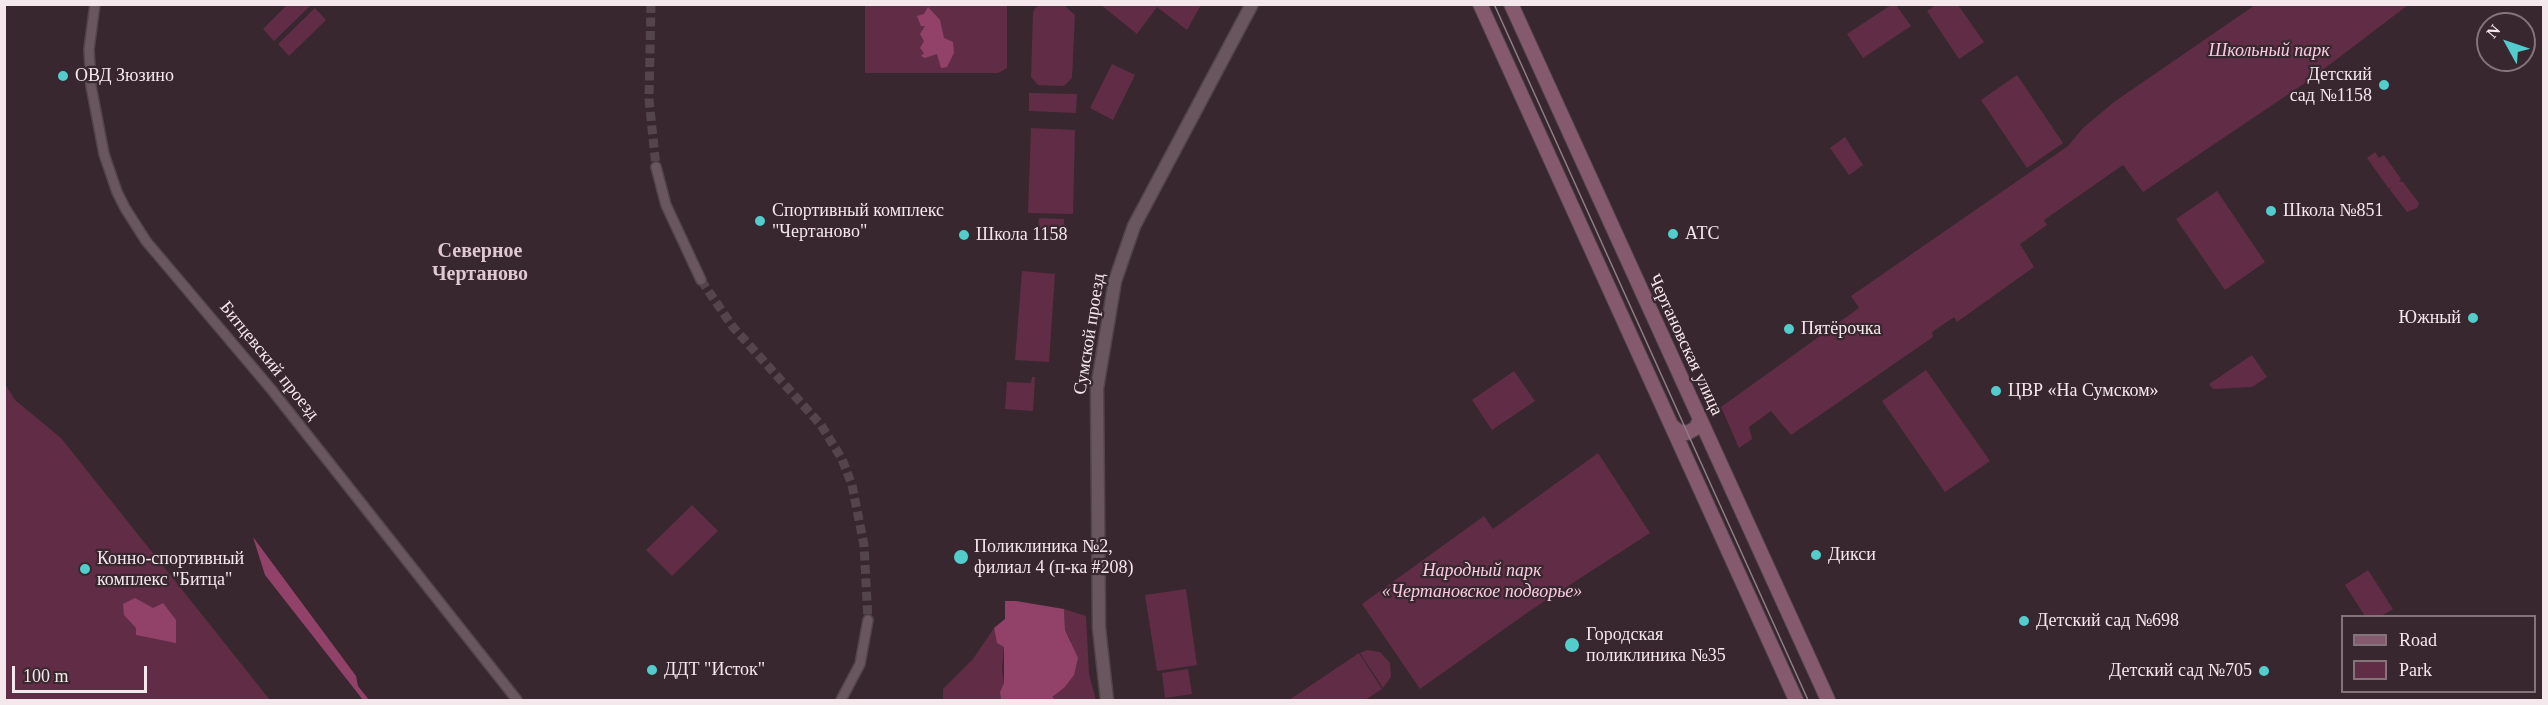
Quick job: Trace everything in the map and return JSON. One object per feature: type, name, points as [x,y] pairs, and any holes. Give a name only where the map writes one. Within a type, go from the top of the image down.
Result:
[{"type":"main road","points":[[1480,4],[1796,700]]},
{"type":"main road","name":"Чертановская улица","points":[[1511,4],[1600,205],[1828,700]]},
{"type":"main road","points":[[1672,426],[1678,431],[1688,433],[1696,428],[1700,419]]},
{"type":"main road","points":[[1694,473],[1698,465],[1705,461],[1713,459],[1720,462]]},
{"type":"street","name":"Битцевский проезд","points":[[95,4],[89,49],[90,75],[100,139],[117,192],[125,208],[146,241],[271,389],[517,700]]},
{"type":"street","name":"Сумской проезд","points":[[1107,700],[1099,628],[1097,388],[1114,281],[1134,226],[1252,4]]},
{"type":"street","points":[[656,167],[666,206],[701,280]]},
{"type":"street","points":[[841,700],[861,664],[868,620]]},
{"type":"green space","points":[[288,4],[311,5],[274,41],[263,29]]},
{"type":"green space","points":[[865,4],[1007,5],[1007,68],[998,73],[865,73]]},
{"type":"green space","points":[[1937,4],[1958,5],[1984,42],[1959,59],[1927,11]]},
{"type":"green space","points":[[1040,5],[1065,6],[1075,15],[1072,78],[1064,86],[1038,85],[1031,77],[1033,13]]},
{"type":"green space","points":[[1101,5],[1201,5],[1187,30],[1157,7],[1137,34]]},
{"type":"green space","points":[[1891,5],[1896,5],[1911,26],[1863,58],[1847,34]]},
{"type":"green space","name":"Школьный парк","points":[[2255,5],[2408,5],[2308,81],[2143,192],[2123,165],[2044,220],[2047,225],[2020,244],[2034,267],[1957,322],[1954,317],[1932,332],[1933,337],[1791,435],[1771,411],[1749,427],[1752,439],[1739,448],[1721,407],[1859,308],[1851,296],[2068,146],[2083,128],[2114,102]]},
{"type":"green space","points":[[315,8],[326,20],[289,56],[278,44]]},
{"type":"green space","points":[[1112,64],[1135,75],[1113,120],[1090,108]]},
{"type":"green space","points":[[2017,75],[2063,143],[2027,168],[1981,100]]},
{"type":"green space","points":[[1029,93],[1077,94],[1076,113],[1029,111]]},
{"type":"green space","points":[[1031,128],[1075,130],[1073,214],[1028,213]]},
{"type":"green space","points":[[1845,137],[1863,165],[1849,175],[1830,148]]},
{"type":"green space","points":[[2375,152],[2379,158],[2384,155],[2401,179],[2399,181],[2403,182],[2419,203],[2417,208],[2407,212],[2390,190],[2391,187],[2389,189],[2367,158]]},
{"type":"green space","points":[[2217,191],[2265,262],[2225,290],[2176,219]]},
{"type":"green space","points":[[1039,218],[1064,219],[1064,230],[1038,230]]},
{"type":"green space","points":[[1022,271],[1055,274],[1049,362],[1015,360]]},
{"type":"green space","points":[[2252,355],[2267,377],[2252,387],[2213,389],[2209,384]]},
{"type":"green space","points":[[1926,370],[1990,461],[1945,492],[1882,401]]},
{"type":"green space","points":[[1514,371],[1535,401],[1492,430],[1472,400]]},
{"type":"green space","points":[[1032,377],[1035,377],[1033,411],[1005,409],[1007,382],[1031,383]]},
{"type":"green space","name":"Конно-спортивный комплекс \"Битца\"","points":[[5,384],[15,400],[61,438],[270,700],[5,700]]},
{"type":"green space","name":"Народный парк «Чертановское подворье»","points":[[1598,453],[1650,533],[1531,610],[1420,689],[1362,604],[1484,516],[1493,529]]},
{"type":"green space","points":[[692,505],[718,531],[672,576],[646,550]]},
{"type":"green space","points":[[2368,570],[2393,609],[2383,615],[2364,615],[2345,585]]},
{"type":"green space","points":[[1186,589],[1197,665],[1157,671],[1145,595]]},
{"type":"green space","points":[[1064,609],[1086,616],[1089,674],[1096,700],[1056,700],[1051,697],[1064,688],[1071,642],[1065,630]]},
{"type":"green space","points":[[994,628],[997,643],[1004,646],[1002,670],[1004,683],[1000,692],[1001,700],[943,700],[943,689],[973,659]]},
{"type":"green space","points":[[1367,650],[1380,652],[1390,663],[1391,677],[1383,688],[1360,653]]},
{"type":"green space","points":[[1359,653],[1382,689],[1365,700],[1289,700]]},
{"type":"green space","points":[[1188,669],[1192,694],[1165,698],[1162,673]]},
{"type":"shaded area","points":[[928,7],[940,20],[944,38],[953,42],[954,53],[947,67],[941,68],[937,54],[925,58],[921,56],[924,53],[920,48],[924,41],[920,34],[925,26],[921,26],[917,16],[924,14]]},
{"type":"shaded area","points":[[253,537],[356,676],[358,686],[369,700],[363,700],[265,575]]},
{"type":"shaded area","points":[[135,598],[153,608],[163,603],[176,620],[176,643],[136,635],[136,628],[124,615],[123,604]]},
{"type":"shaded area","points":[[1005,601],[1064,609],[1065,630],[1078,658],[1074,675],[1064,688],[1052,697],[1056,700],[1001,700],[1000,692],[1004,683],[1004,647],[997,643],[994,628],[1005,619]]},
{"type":"tunnel","points":[[651,4],[649,99],[656,167]]},
{"type":"tunnel","points":[[701,280],[733,327],[821,425],[842,459],[852,485],[864,545],[868,620]]},
{"type":"tram line","points":[[1494,4],[1808,700]]},
{"type":"place","name":"ОВД Зюзино","points":[[63,76]]},
{"type":"place","name":"Детский сад №1158","points":[[2384,85]]},
{"type":"place","name":"Школа №851","points":[[2271,211]]},
{"type":"place","name":"Спортивный комплекс \"Чертаново\"","points":[[760,221]]},
{"type":"place","name":"АТС","points":[[1673,234]]},
{"type":"place","name":"Школа 1158","points":[[964,235]]},
{"type":"place","name":"Южный","points":[[2473,318]]},
{"type":"place","name":"Пятёрочка","points":[[1789,329]]},
{"type":"place","name":"ЦВР «На Сумском»","points":[[1996,391]]},
{"type":"place","name":"Дикси","points":[[1816,555]]},
{"type":"place","name":"Поликлиника №2, филиал 4 (п-ка #208)","points":[[961,557]]},
{"type":"place","name":"Конно-спортивный комплекс \"Битца\"","points":[[85,569]]},
{"type":"place","name":"Детский сад №698","points":[[2024,621]]},
{"type":"place","name":"Городская поликлиника №35","points":[[1572,645]]},
{"type":"place","name":"ДДТ \"Исток\"","points":[[652,670]]},
{"type":"place","name":"Детский сад №705","points":[[2264,671]]},
{"type":"district","name":"Северное Чертаново","points":[[480,264]]}]
